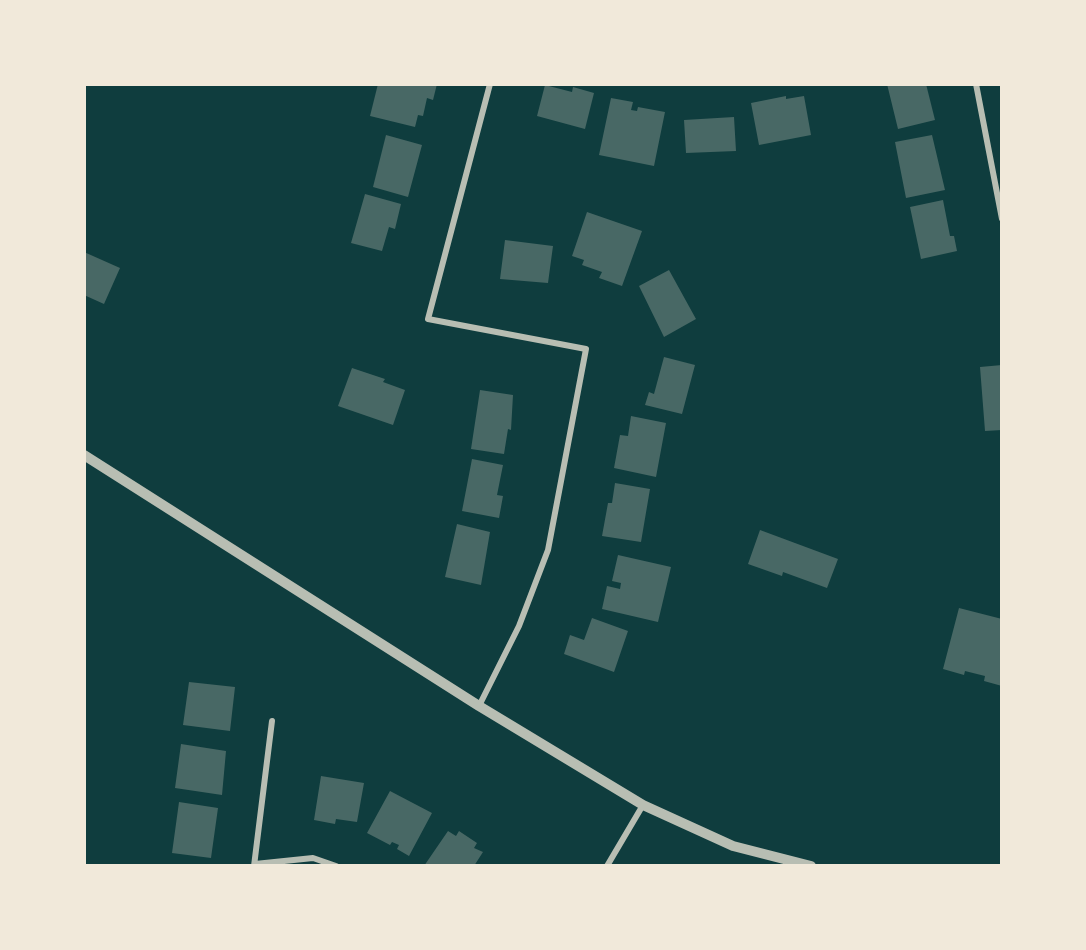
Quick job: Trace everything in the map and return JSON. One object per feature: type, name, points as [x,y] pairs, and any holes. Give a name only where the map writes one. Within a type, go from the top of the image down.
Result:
[{"type":"street","points":[[479,706],[519,626],[548,550],[586,350],[428,319],[490,84]]},
{"type":"street","points":[[976,84],[1002,219]]},
{"type":"street","points":[[84,455],[479,706],[643,805],[733,846],[811,866]]},
{"type":"street","points":[[272,721],[255,865],[313,858],[336,866]]},
{"type":"street","points":[[607,866],[643,805]]},
{"type":"building","points":[[378,84],[437,84],[433,100],[427,98],[423,116],[418,115],[415,127],[370,116]]},
{"type":"building","points":[[887,84],[926,84],[935,120],[898,129]]},
{"type":"building","points":[[545,85],[572,92],[573,87],[594,93],[585,129],[537,116]]},
{"type":"building","points":[[786,96],[786,99],[804,96],[811,135],[759,145],[751,103]]},
{"type":"building","points":[[611,98],[633,102],[631,110],[637,111],[638,107],[665,112],[654,166],[599,155]]},
{"type":"building","points":[[734,117],[736,151],[686,153],[684,120]]},
{"type":"building","points":[[386,135],[422,145],[408,197],[373,187]]},
{"type":"building","points":[[932,135],[945,190],[906,198],[895,142]]},
{"type":"building","points":[[365,194],[401,204],[395,229],[389,227],[382,251],[351,243]]},
{"type":"building","points":[[943,200],[950,236],[954,236],[957,251],[921,259],[910,207]]},
{"type":"building","points":[[587,212],[642,231],[622,286],[599,278],[602,272],[582,265],[584,260],[572,256]]},
{"type":"building","points":[[505,240],[553,246],[548,283],[500,279]]},
{"type":"building","points":[[84,252],[120,268],[104,304],[84,295]]},
{"type":"building","points":[[669,270],[696,319],[664,337],[639,286]]},
{"type":"building","points":[[664,357],[695,365],[682,414],[645,405],[649,392],[654,394]]},
{"type":"building","points":[[1002,365],[1002,430],[985,431],[980,367]]},
{"type":"building","points":[[352,368],[385,379],[383,382],[405,390],[393,425],[338,406]]},
{"type":"building","points":[[480,390],[513,395],[511,430],[508,429],[504,454],[471,449]]},
{"type":"building","points":[[631,416],[666,423],[656,477],[614,468],[620,435],[628,436]]},
{"type":"building","points":[[472,459],[503,465],[497,495],[503,496],[499,518],[462,511]]},
{"type":"building","points":[[615,483],[650,489],[641,542],[602,536],[608,503],[612,503]]},
{"type":"building","points":[[457,524],[490,532],[481,585],[445,577]]},
{"type":"building","points":[[760,530],[838,559],[827,588],[783,572],[782,576],[748,564]]},
{"type":"building","points":[[618,555],[671,567],[658,622],[602,609],[607,586],[620,589],[621,583],[612,581]]},
{"type":"building","points":[[959,608],[1002,619],[1002,686],[984,681],[985,676],[965,671],[964,675],[943,669]]},
{"type":"building","points":[[592,618],[628,631],[614,672],[564,654],[570,635],[584,640]]},
{"type":"building","points":[[189,682],[235,687],[230,731],[183,725]]},
{"type":"building","points":[[181,744],[226,751],[222,795],[175,788]]},
{"type":"building","points":[[321,776],[364,783],[357,822],[336,819],[335,824],[314,820]]},
{"type":"building","points":[[390,791],[432,813],[409,856],[397,849],[399,845],[392,842],[390,845],[367,833]]},
{"type":"building","points":[[179,802],[218,808],[211,858],[172,853]]},
{"type":"building","points":[[448,831],[456,836],[459,831],[477,843],[474,848],[483,852],[474,866],[424,866]]}]
